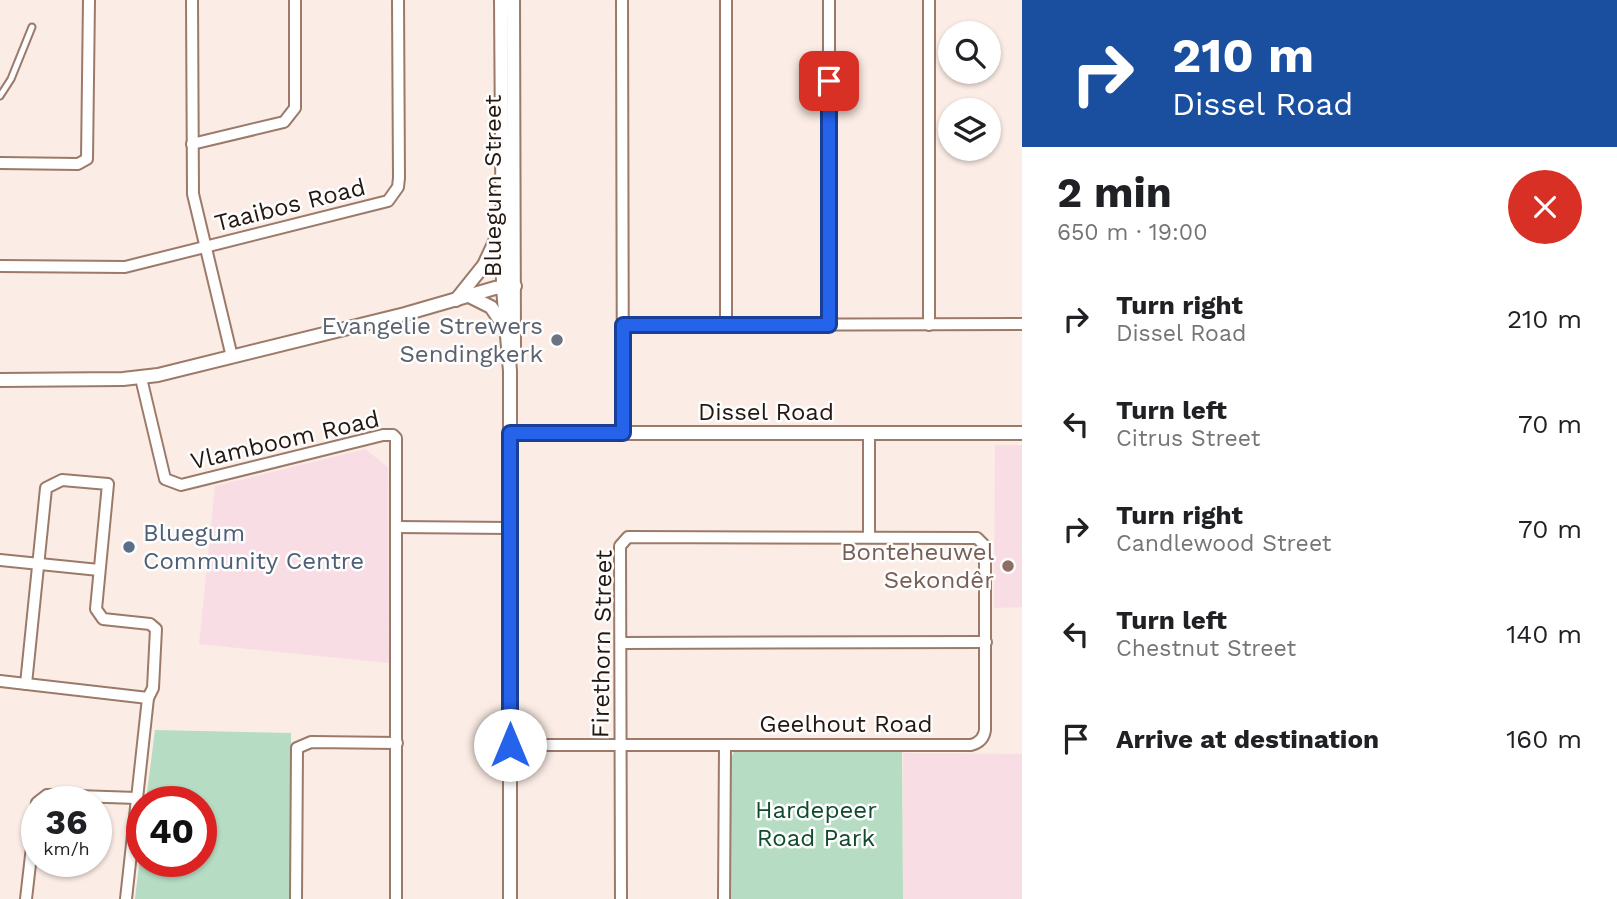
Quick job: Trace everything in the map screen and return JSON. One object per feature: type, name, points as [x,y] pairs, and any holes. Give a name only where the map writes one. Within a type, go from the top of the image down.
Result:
[{"type":"street","points":[[0,163],[78,164],[87,159],[89,0]]},
{"type":"street","points":[[192,0],[193,194],[232,356]]},
{"type":"street","points":[[192,144],[284,122],[292,116],[295,108],[295,0]]},
{"type":"street","name":"Taaibos Road","points":[[0,266],[117,267],[382,204],[394,195],[399,178],[398,0]]},
{"type":"street","name":"Bluegum Street","points":[[501,0],[502,221],[514,350],[510,372]]},
{"type":"street","name":"Bluegum Street","points":[[510,899],[510,372],[506,330],[513,0]]},
{"type":"street","points":[[622,0],[623,433]]},
{"type":"street","points":[[726,0],[726,324]]},
{"type":"street","points":[[829,0],[829,325]]},
{"type":"street","points":[[929,0],[929,324]]},
{"type":"street","points":[[462,298],[489,258],[502,221]]},
{"type":"street","points":[[0,380],[141,377],[509,287]]},
{"type":"street","points":[[462,298],[495,311],[506,330]]},
{"type":"street","points":[[623,325],[1022,324]]},
{"type":"street","name":"Vlamboom Road","points":[[141,377],[165,479],[172,484],[181,485],[393,435],[397,450],[396,899]]},
{"type":"street","name":"Dissel Road","points":[[510,433],[1022,433]]},
{"type":"street","points":[[869,433],[869,537]]},
{"type":"street","points":[[26,684],[44,497],[50,484],[62,480],[108,484],[96,609],[100,617],[150,624],[158,632],[153,688],[148,698],[138,786]]},
{"type":"street","points":[[397,527],[510,528]]},
{"type":"street","name":"Firethorn Street","points":[[621,899],[620,546],[628,537],[977,538],[982,542]]},
{"type":"street","name":"Geelhout Road","points":[[510,745],[974,744],[983,737],[985,730],[985,552],[982,542]]},
{"type":"street","points":[[0,561],[99,570]]},
{"type":"street","points":[[621,643],[986,642]]},
{"type":"street","points":[[0,681],[148,698]]},
{"type":"street","points":[[296,899],[297,748],[311,742],[397,743]]},
{"type":"street","points":[[724,899],[725,745]]},
{"type":"street","points":[[26,899],[28,877]]},
{"type":"street","points":[[126,899],[128,877]]},
{"type":"lane","points":[[0,96],[11,79],[32,27]]},
{"type":"shaded area","name":"Bonteheuwel Sekondêr","points":[[995,445],[1022,445],[1022,607],[994,608]]},
{"type":"shaded area","points":[[365,449],[388,467],[389,663],[199,644],[215,486]]},
{"type":"shaded area","points":[[903,753],[1022,754],[1022,899],[903,899]]},
{"type":"green space","points":[[155,730],[291,733],[292,899],[135,899],[138,877],[217,877],[217,786],[148,786]]},
{"type":"green space","name":"Hardepeer Road Park","points":[[902,748],[903,899],[729,899],[729,762],[734,752]]},
{"type":"place","name":"Evangelie Strewers Sendingkerk","points":[[557,340]]},
{"type":"place","name":"Bluegum Community Centre","points":[[129,547]]},
{"type":"place","name":"Bonteheuwel Sekondêr","points":[[1008,566]]},
{"type":"route","points":[[510,745],[510,433],[623,433],[623,325],[829,325],[829,81]]}]
